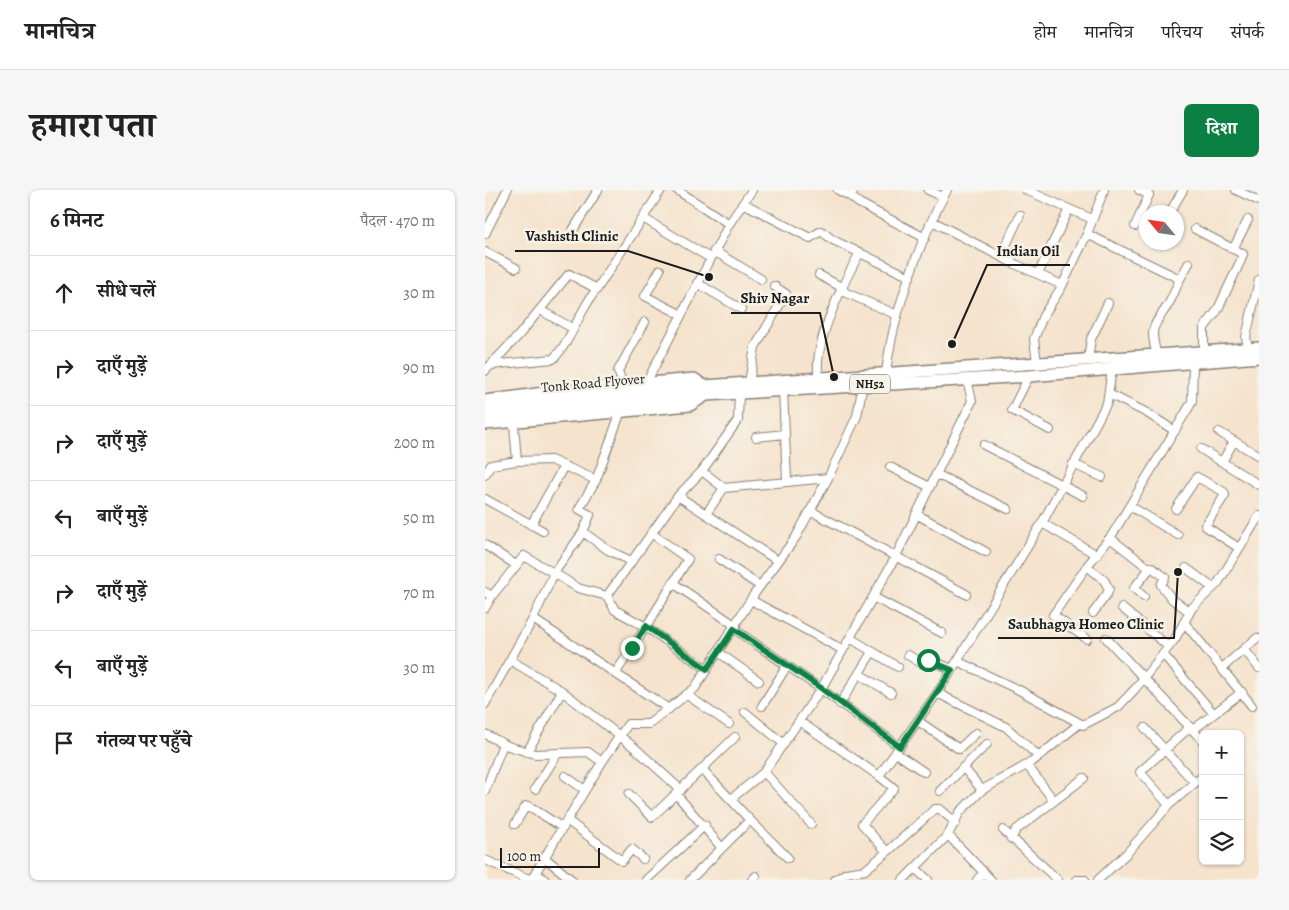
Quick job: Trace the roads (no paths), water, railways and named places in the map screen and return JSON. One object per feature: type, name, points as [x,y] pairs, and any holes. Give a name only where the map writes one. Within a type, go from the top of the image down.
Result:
[{"type":"highway","name":"NH52","points":[[485,424],[690,404],[703,391],[749,383],[1253,349]]},
{"type":"highway","name":"NH52","points":[[485,401],[693,379],[703,391],[739,394],[863,384],[1029,376],[1259,357]]},
{"type":"main road","name":"Tonk Road Flyover","points":[[485,416],[703,391]]},
{"type":"main road","name":"Tonk Road Flyover","points":[[485,408],[684,393]]},
{"type":"street","points":[[485,234],[507,190]]},
{"type":"street","points":[[573,230],[598,190]]},
{"type":"street","points":[[491,365],[553,359],[559,353],[572,328],[661,190]]},
{"type":"street","points":[[677,190],[729,224]]},
{"type":"street","points":[[646,383],[680,314],[729,224],[752,190]]},
{"type":"street","points":[[838,190],[852,193],[925,238]]},
{"type":"street","points":[[886,374],[888,347],[897,315],[925,238],[945,194],[928,190]]},
{"type":"street","points":[[1026,190],[1043,194],[1069,209],[1092,219]]},
{"type":"street","points":[[1037,363],[1034,339],[1043,316],[1062,285],[1087,234],[1103,190]]},
{"type":"street","points":[[1135,226],[1149,195],[1139,190]]},
{"type":"street","points":[[1175,205],[1183,190]]},
{"type":"street","points":[[1236,190],[1259,201]]},
{"type":"street","points":[[743,203],[810,238],[821,231],[833,240],[910,277]]},
{"type":"street","points":[[1038,274],[1069,209]]},
{"type":"street","points":[[998,255],[1007,243],[1020,215]]},
{"type":"street","points":[[643,218],[761,279]]},
{"type":"street","points":[[1233,249],[1248,220]]},
{"type":"street","points":[[932,221],[1062,285]]},
{"type":"street","points":[[1195,229],[1243,254],[1217,311],[1204,328],[1204,353]]},
{"type":"street","points":[[1087,234],[1180,279]]},
{"type":"street","points":[[485,252],[516,268]]},
{"type":"street","points":[[819,378],[816,366],[819,347],[860,252]]},
{"type":"street","points":[[1157,356],[1152,337],[1154,324],[1169,303],[1189,263]]},
{"type":"street","points":[[660,270],[645,296],[680,314]]},
{"type":"street","points":[[485,372],[569,274],[597,289]]},
{"type":"street","points":[[819,275],[843,290],[897,315]]},
{"type":"street","points":[[1253,349],[1246,337],[1257,297],[1259,280]]},
{"type":"street","points":[[697,283],[741,309]]},
{"type":"street","points":[[749,383],[755,347],[786,294],[774,286]]},
{"type":"street","points":[[1088,360],[1091,339],[1108,304]]},
{"type":"street","points":[[540,310],[572,328]]},
{"type":"street","points":[[623,385],[618,371],[645,322]]},
{"type":"street","points":[[1087,639],[1053,615],[1087,566],[1110,538],[1192,402],[1193,363]]},
{"type":"street","points":[[879,776],[952,670],[1042,522],[1107,403],[1112,369]]},
{"type":"street","points":[[1029,376],[1012,410],[1050,430]]},
{"type":"street","points":[[731,799],[764,772],[785,744],[821,688],[895,558],[972,401],[967,379]]},
{"type":"street","points":[[533,878],[602,762],[628,724],[649,724],[695,688],[760,586],[796,537],[828,478],[857,416],[863,384]]},
{"type":"street","points":[[783,390],[787,481]]},
{"type":"street","points":[[607,596],[678,496],[702,471],[738,420],[739,394]]},
{"type":"street","points":[[1109,394],[1147,412],[1175,431]]},
{"type":"street","points":[[485,704],[533,619],[554,573],[583,532],[590,515],[579,509],[596,480],[621,411]]},
{"type":"street","points":[[517,420],[514,425],[517,461]]},
{"type":"street","points":[[1219,432],[1259,456]]},
{"type":"street","points":[[756,437],[785,434]]},
{"type":"street","points":[[1222,462],[1234,441]]},
{"type":"street","points":[[983,445],[1061,486],[1069,487],[1083,496]]},
{"type":"street","points":[[1201,449],[1259,484]]},
{"type":"street","points":[[485,475],[488,465],[517,461],[551,460],[596,480]]},
{"type":"street","points":[[1073,464],[1102,477]]},
{"type":"street","points":[[531,525],[565,466]]},
{"type":"street","points":[[889,467],[929,487]]},
{"type":"street","points":[[702,471],[724,488],[828,478]]},
{"type":"street","points":[[936,474],[1008,509]]},
{"type":"street","points":[[1176,509],[1197,477],[1224,492],[1225,495],[1205,526],[1239,548]]},
{"type":"street","points":[[706,514],[724,488]]},
{"type":"street","points":[[678,496],[778,561]]},
{"type":"street","points":[[485,498],[543,531]]},
{"type":"street","points":[[1130,506],[1178,535]]},
{"type":"street","points":[[811,511],[895,558],[966,594]]},
{"type":"street","points":[[916,514],[986,552]]},
{"type":"street","points":[[957,661],[1019,690],[1083,725],[1118,707],[1144,677],[1169,647],[1190,612],[1213,588],[1259,516]]},
{"type":"street","points":[[1042,522],[1097,555]]},
{"type":"street","points":[[583,532],[608,550],[631,561]]},
{"type":"street","points":[[615,674],[688,558],[651,533]]},
{"type":"street","points":[[1110,538],[1150,569],[1151,567],[1165,576],[1161,585],[1172,599],[1190,612]]},
{"type":"street","points":[[485,545],[516,565]]},
{"type":"street","points":[[485,608],[489,594],[524,556],[578,588],[607,596],[615,610],[646,626],[707,669]]},
{"type":"street","points":[[719,559],[760,586]]},
{"type":"street","points":[[1087,566],[1104,580],[1109,589],[1093,613]]},
{"type":"street","points":[[1186,568],[1213,588]]},
{"type":"street","points":[[1144,596],[1134,588],[1150,569]]},
{"type":"street","points":[[673,582],[787,666],[821,688],[924,772]]},
{"type":"street","points":[[873,597],[942,633]]},
{"type":"street","points":[[751,600],[843,650]]},
{"type":"street","points":[[1122,608],[1169,647]]},
{"type":"street","points":[[533,619],[669,708]]},
{"type":"street","points":[[1184,622],[1252,706]]},
{"type":"street","points":[[850,638],[898,667]]},
{"type":"street","points":[[1106,638],[1199,736]]},
{"type":"street","points":[[1222,668],[1257,638]]},
{"type":"street","points":[[1244,649],[1259,668]]},
{"type":"street","points":[[718,652],[759,681]]},
{"type":"street","points":[[840,704],[872,652]]},
{"type":"street","points":[[1163,654],[1214,714]]},
{"type":"street","points":[[908,655],[921,663],[930,660],[952,670]]},
{"type":"street","points":[[510,660],[562,691],[619,737],[679,792],[722,848]]},
{"type":"street","points":[[762,706],[787,666]]},
{"type":"street","points":[[859,674],[891,693]]},
{"type":"street","points":[[527,752],[562,691]]},
{"type":"street","points":[[1169,805],[1140,772],[1163,749],[1242,692]]},
{"type":"street","points":[[937,693],[1005,727],[1038,756]]},
{"type":"street","points":[[687,695],[729,724]]},
{"type":"street","points":[[745,712],[785,744]]},
{"type":"street","points":[[799,721],[879,776],[893,788],[862,824]]},
{"type":"street","points":[[918,721],[959,748],[976,733]]},
{"type":"street","points":[[903,880],[948,835],[960,812],[982,790],[1027,765],[1079,724]]},
{"type":"street","points":[[1145,728],[1195,783]]},
{"type":"street","points":[[485,734],[503,744],[535,754],[589,752],[602,762]]},
{"type":"street","points":[[629,794],[653,817],[735,737]]},
{"type":"street","points":[[485,790],[503,744]]},
{"type":"street","points":[[940,791],[987,744]]},
{"type":"street","points":[[535,789],[558,753]]},
{"type":"street","points":[[1027,765],[1054,801]]},
{"type":"street","points":[[963,768],[982,790]]},
{"type":"street","points":[[702,769],[788,858]]},
{"type":"street","points":[[764,772],[811,824]]},
{"type":"street","points":[[565,776],[585,790]]},
{"type":"street","points":[[1011,838],[1015,830],[1084,778]]},
{"type":"street","points":[[1098,880],[1127,853],[1169,805],[1199,780]]},
{"type":"street","points":[[515,824],[526,806],[529,806],[566,825],[622,861],[632,849],[643,859]]},
{"type":"street","points":[[835,880],[846,873],[865,870],[935,809],[940,809],[955,823]]},
{"type":"street","points":[[855,818],[887,852]]},
{"type":"street","points":[[690,880],[750,820]]},
{"type":"street","points":[[646,880],[705,825]]},
{"type":"street","points":[[1003,830],[1057,880]]},
{"type":"street","points":[[948,835],[991,880]]},
{"type":"street","points":[[545,858],[572,880]]},
{"type":"street","points":[[485,860],[533,878],[545,880]]},
{"type":"street","points":[[915,868],[928,880]]},
{"type":"street","points":[[977,880],[984,872]]},
{"type":"street","points":[[1077,880],[1085,880]]},
{"type":"place","name":"Vashisth Clinic","points":[[709,277]]},
{"type":"place","name":"Indian Oil","points":[[952,344]]},
{"type":"place","name":"Shiv Nagar","points":[[834,377]]},
{"type":"place","name":"Saubhagya Homeo Clinic","points":[[1178,572]]}]
